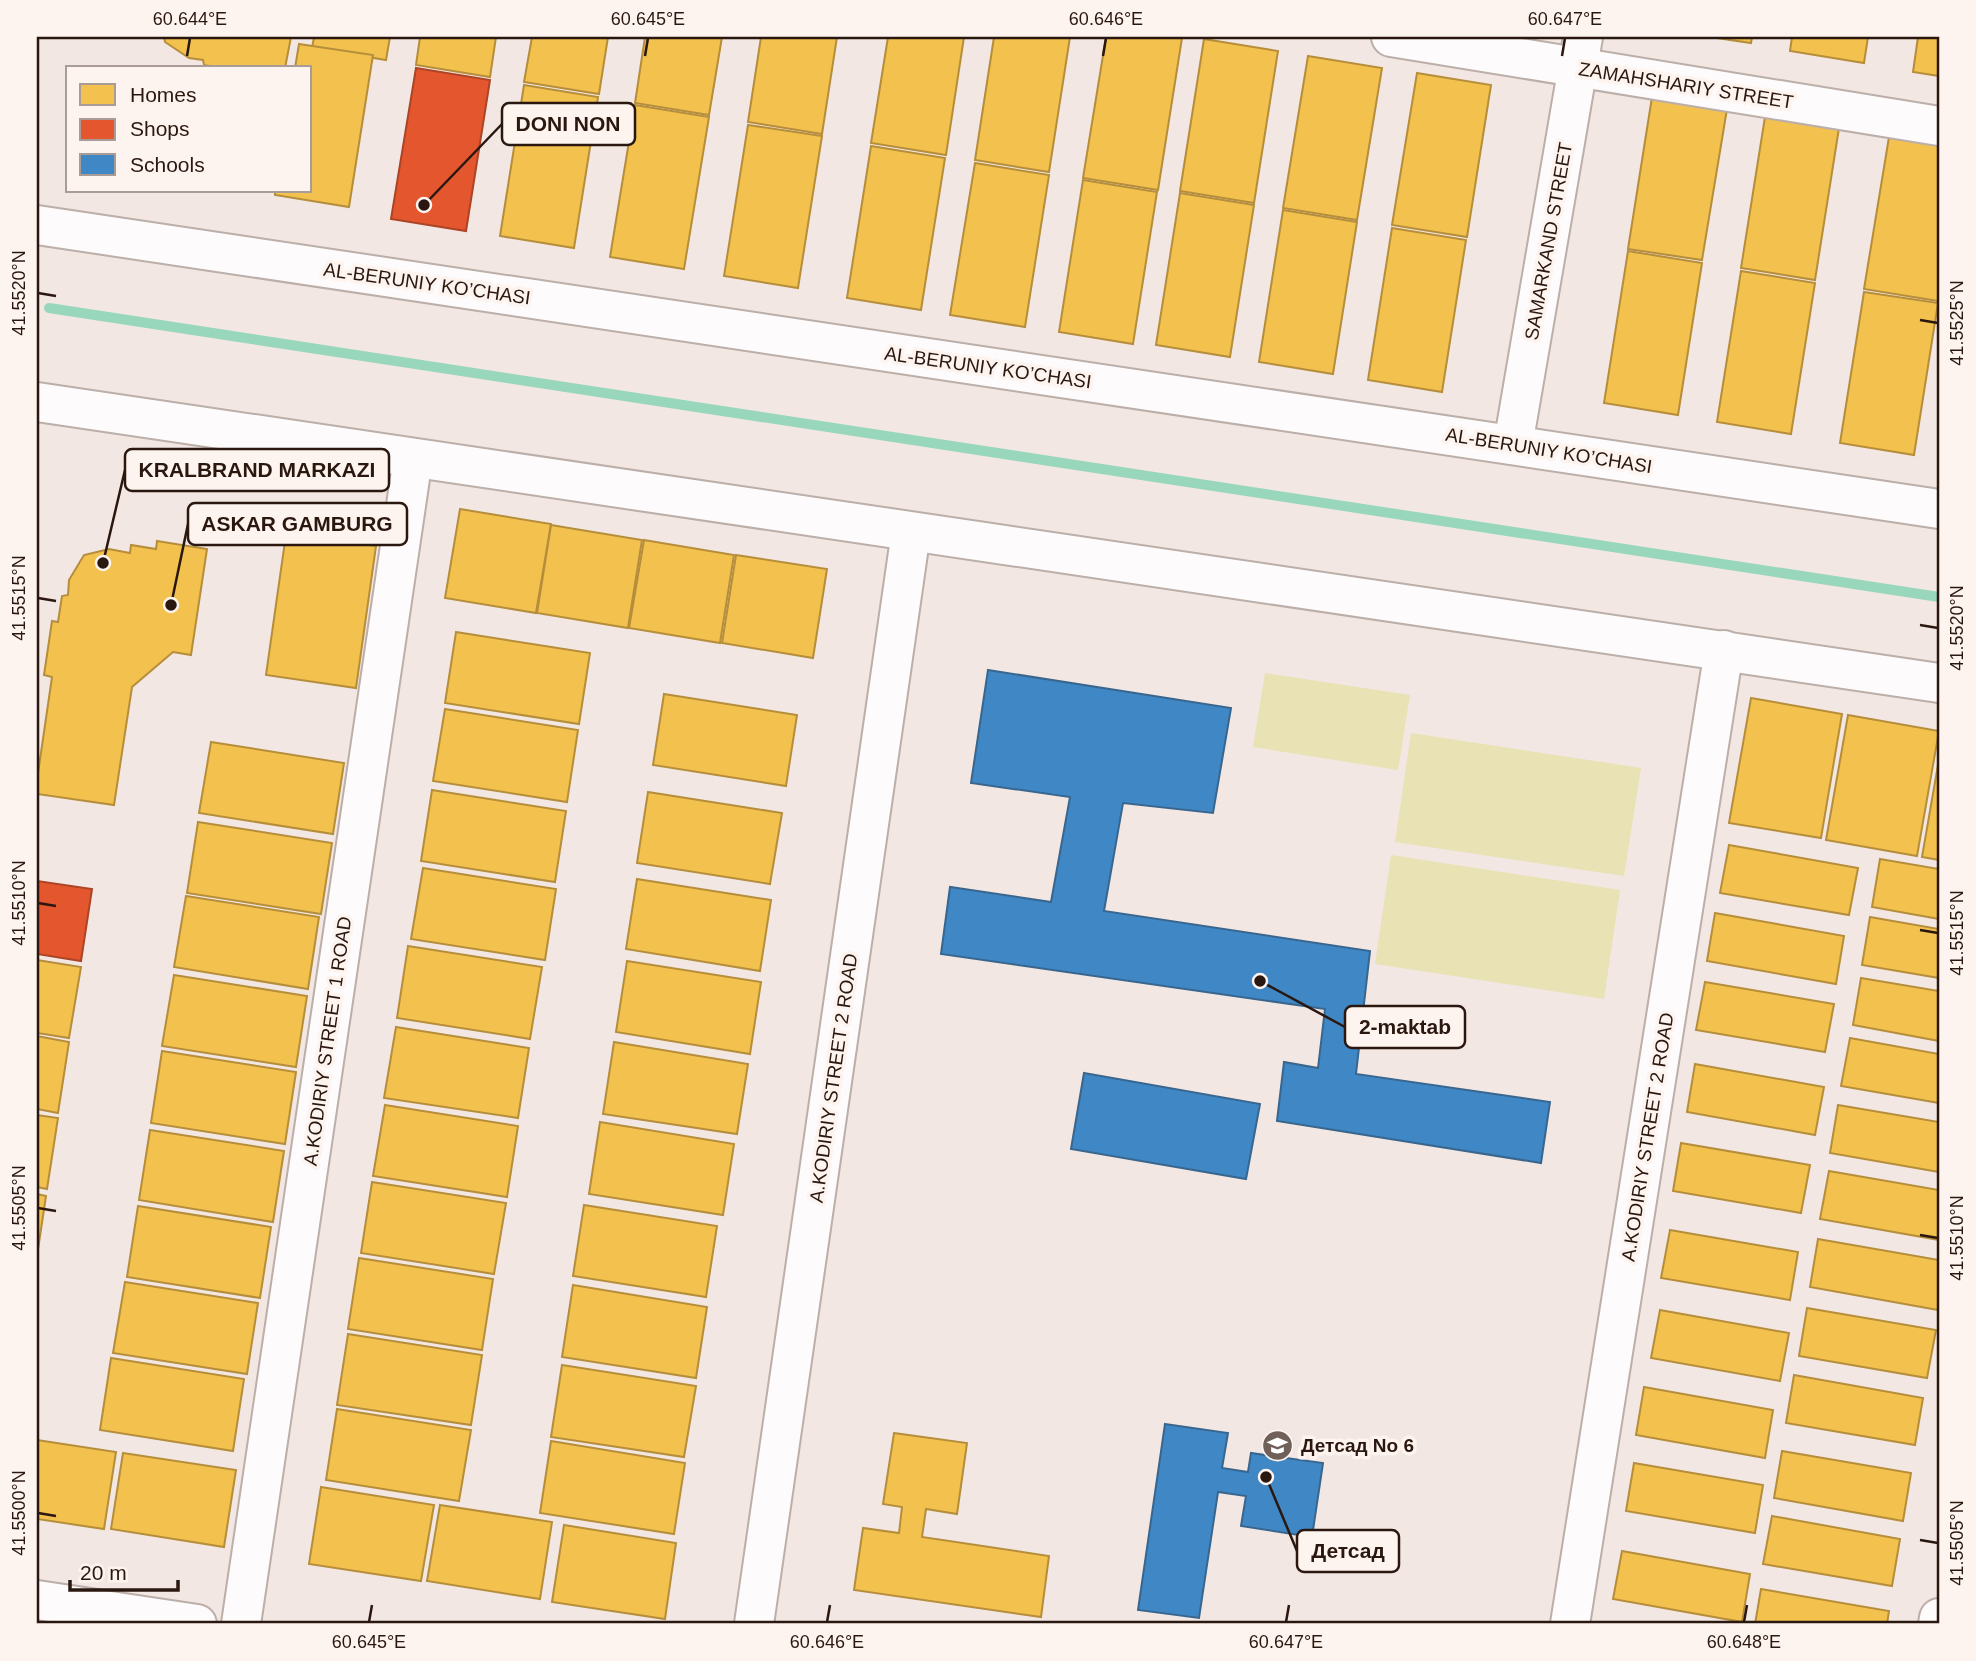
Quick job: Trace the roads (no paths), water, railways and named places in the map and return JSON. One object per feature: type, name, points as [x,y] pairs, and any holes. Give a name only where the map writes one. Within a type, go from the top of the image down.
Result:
[{"type":"street","name":"ZAMAHSHARIY STREET","points":[[1391,37],[1581,52],[1939,126]]},
{"type":"street","name":"SAMARKAND STREET","points":[[1513,445],[1581,52]]},
{"type":"street","name":"AL-BERUNIY KO’CHASI","points":[[37,225],[1939,509]]},
{"type":"street","points":[[37,402],[1939,683]]},
{"type":"street","name":"A.KODIRIY STREET 1 ROAD","points":[[241,1624],[413,458]]},
{"type":"street","name":"A.KODIRIY STREET 2 ROAD","points":[[754,1624],[911,532]]},
{"type":"street","name":"A.KODIRIY STREET 2 ROAD","points":[[1570,1624],[1724,650]]},
{"type":"street","points":[[37,1600],[197,1624]]},
{"type":"street","points":[[1938,1624],[1939,1618]]},
{"type":"waterway","points":[[49,308],[1939,597]]},
{"type":"place","name":"DONI NON","points":[[424,205]]},
{"type":"place","name":"KRALBRAND MARKAZI","points":[[103,563]]},
{"type":"place","name":"ASKAR GAMBURG","points":[[171,605]]},
{"type":"place","name":"2-maktab","points":[[1260,981]]},
{"type":"place","name":"Детсад No 6","points":[[1278,1445]]},
{"type":"place","name":"Детсад","points":[[1266,1477]]}]
